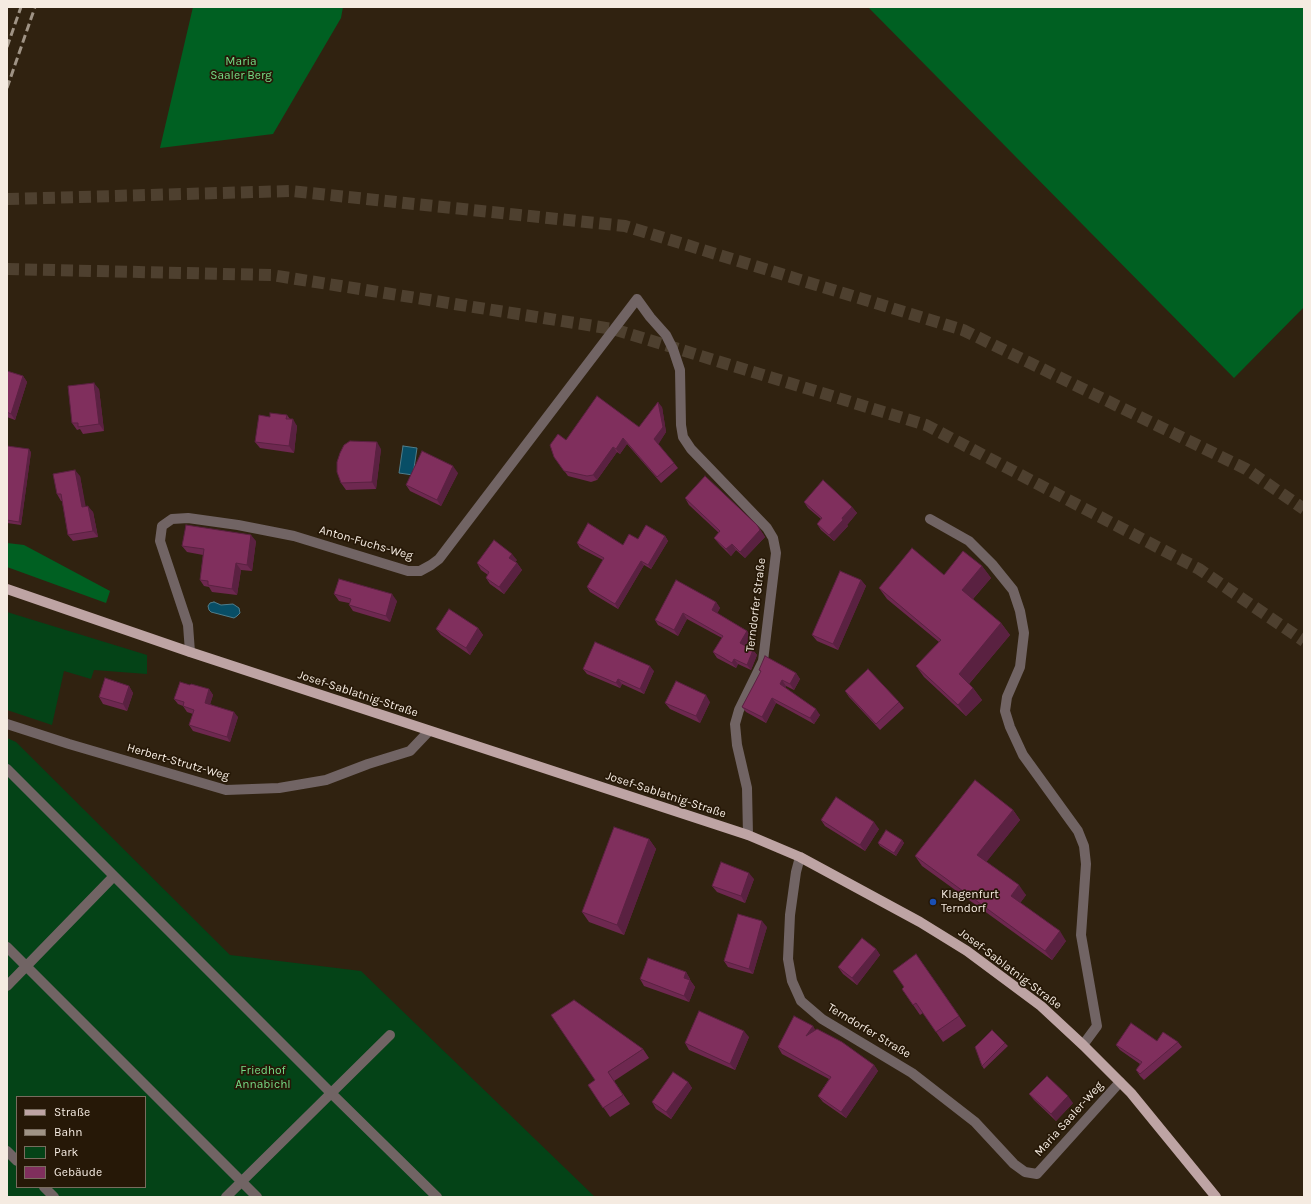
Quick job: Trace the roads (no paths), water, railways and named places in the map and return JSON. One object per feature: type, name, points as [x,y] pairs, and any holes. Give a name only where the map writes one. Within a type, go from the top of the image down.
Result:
[{"type":"main road","name":"Josef-Sablatnig-Straße","points":[[7,589],[190,652],[748,835],[800,857],[920,922],[967,951],[1040,1006],[1084,1045],[1120,1082],[1216,1197]]},
{"type":"street","name":"Anton-Fuchs-Weg","points":[[190,652],[188,624],[160,541],[162,526],[172,519],[188,518],[238,525],[294,536],[408,570],[420,571],[439,559],[637,299]]},
{"type":"street","name":"Terndorfer Straße","points":[[637,299],[666,335],[673,348],[680,370],[681,425],[683,437],[691,448],[767,528],[773,538],[776,552],[763,661],[739,710],[735,724],[737,745],[747,788],[748,835]]},
{"type":"street","points":[[930,519],[969,541],[992,564],[1013,590],[1020,611],[1024,634],[1020,667],[1007,697],[1004,711],[1023,755],[1078,832],[1084,846],[1086,864],[1081,935],[1097,1026],[1084,1045]]},
{"type":"street","name":"Herbert-Strutz-Weg","points":[[7,724],[226,790],[280,788],[326,780],[368,764],[410,751],[429,731]]},
{"type":"street","points":[[7,769],[331,1094],[437,1197]]},
{"type":"street","name":"Terndorfer Straße","points":[[800,857],[796,872],[790,915],[788,959],[792,981],[801,1001],[822,1019],[912,1073],[975,1122],[1014,1164],[1025,1172],[1037,1174]]},
{"type":"street","points":[[7,986],[114,876]]},
{"type":"street","points":[[7,948],[257,1197]]},
{"type":"street","points":[[226,1197],[390,1035]]},
{"type":"street","name":"Maria Saaler-Weg","points":[[1037,1174],[1120,1082]]},
{"type":"street","points":[[7,1151],[16,1160]]},
{"type":"street","points":[[45,1188],[54,1197]]},
{"type":"water","points":[[403,446],[417,448],[413,475],[399,473]]},
{"type":"water","points":[[214,602],[221,605],[233,604],[239,608],[240,613],[234,618],[211,612],[208,606],[210,603]]},
{"type":"tunnel","points":[[7,199],[291,191],[625,226],[963,330],[1246,469],[1304,509]]},
{"type":"tunnel","points":[[7,269],[271,275],[613,329],[926,425],[1199,569],[1304,641]]},
{"type":"railway","points":[[7,47],[21,7]]},
{"type":"railway","points":[[7,88],[35,7]]},
{"type":"place","name":"Klagenfurt Terndorf","points":[[933,902]]},
{"type":"park label","name":"Maria Saaler Berg","points":[[241,69]]},
{"type":"park label","name":"Friedhof Annabichl","points":[[263,1078]]}]
